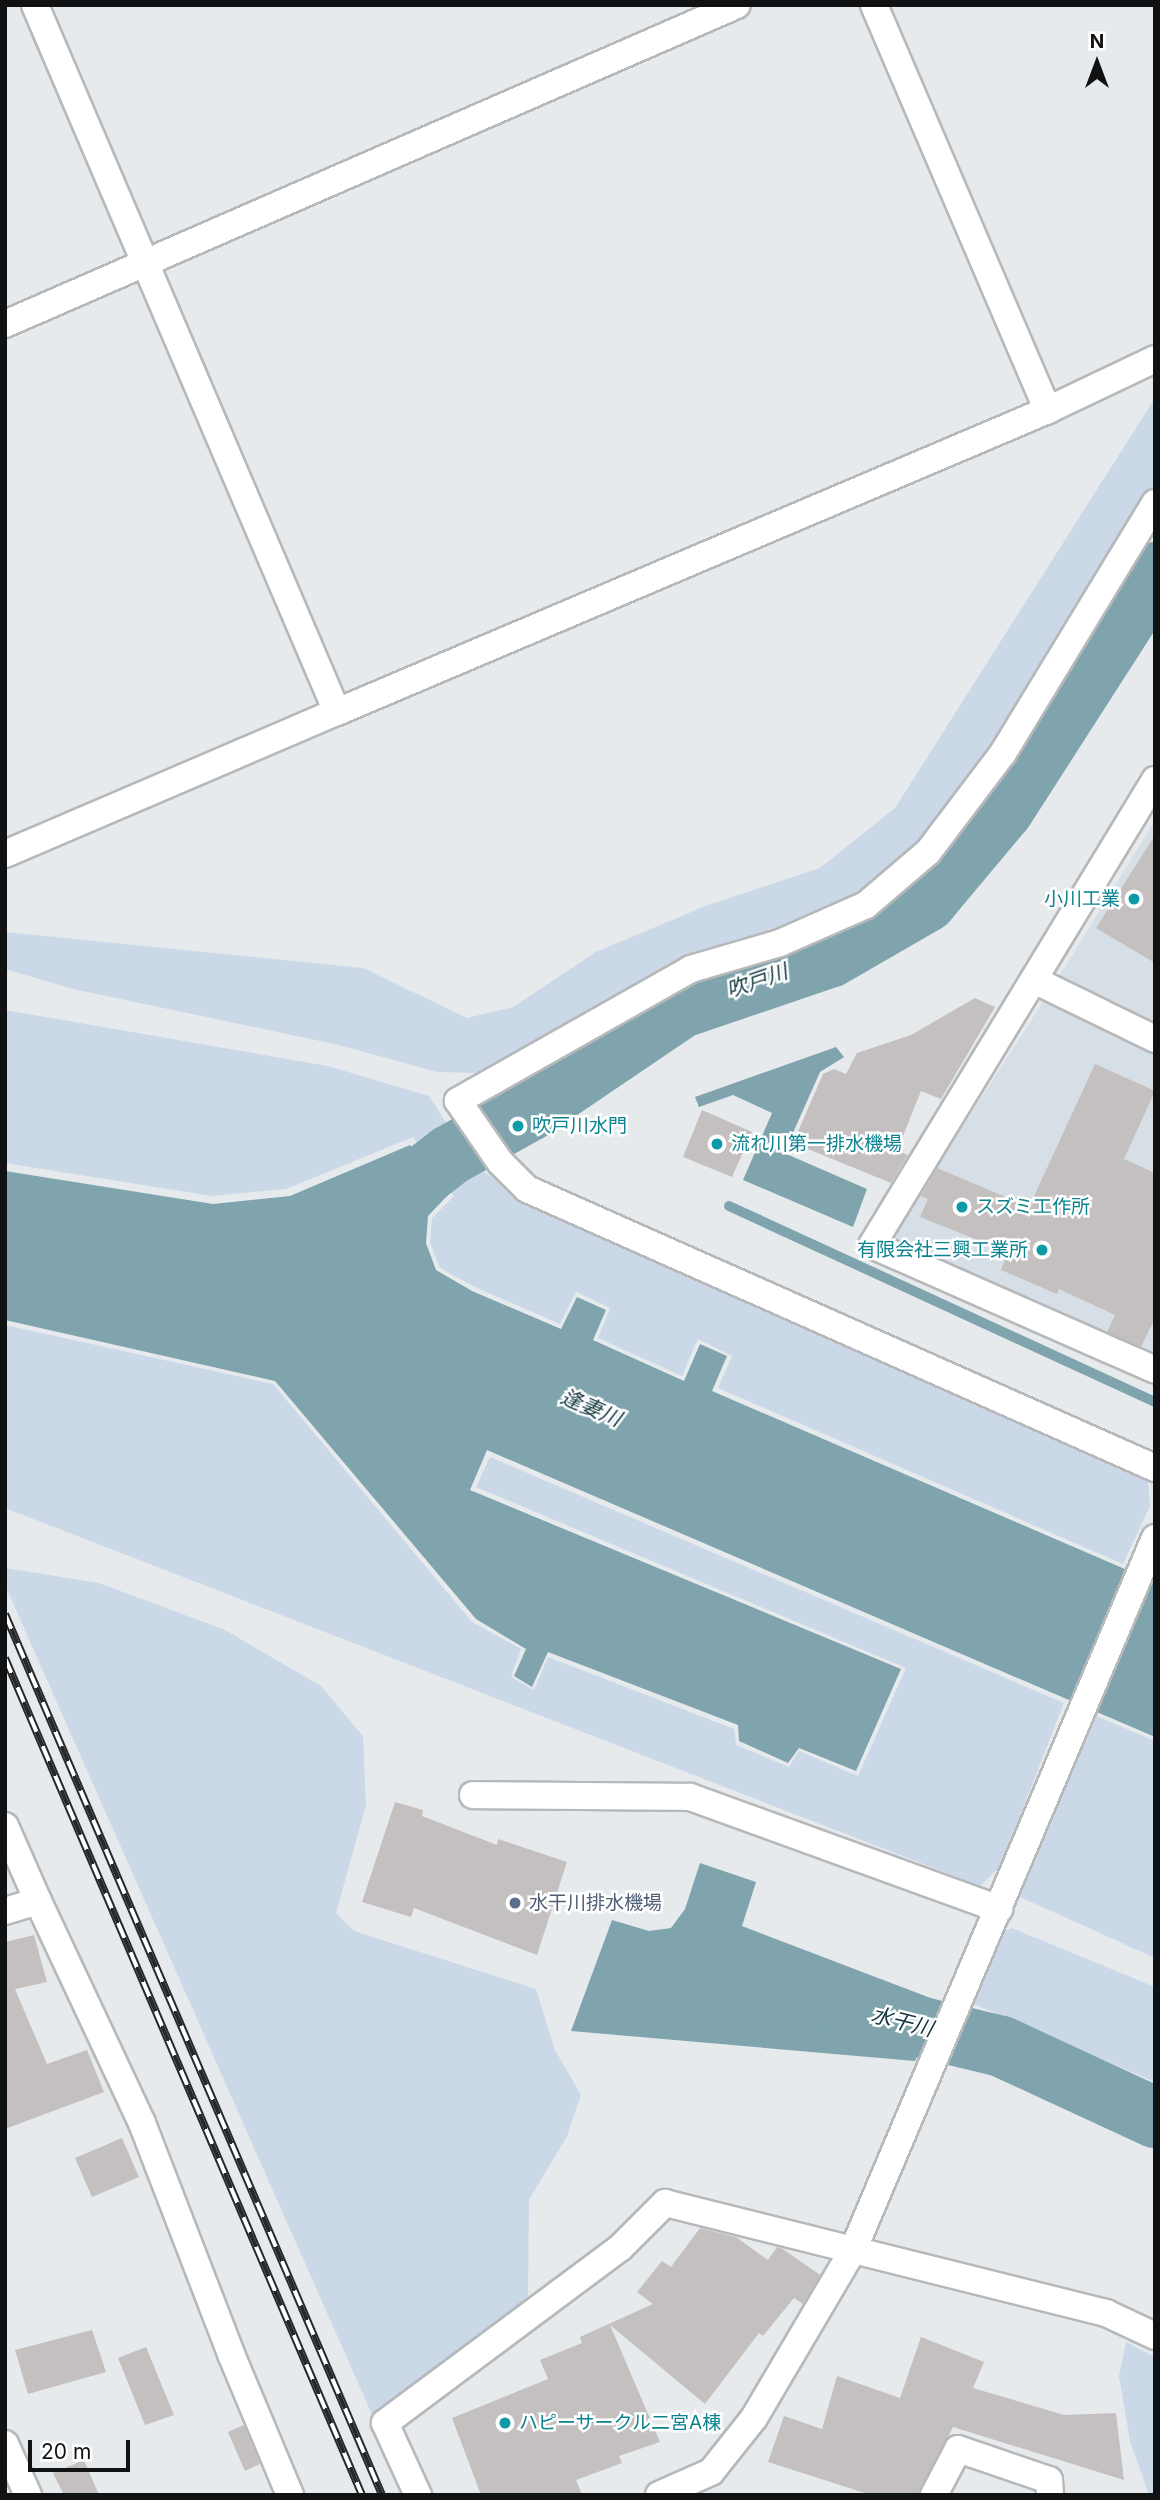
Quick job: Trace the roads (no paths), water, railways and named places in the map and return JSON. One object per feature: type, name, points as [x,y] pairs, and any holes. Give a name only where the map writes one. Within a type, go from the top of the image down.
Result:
[{"type":"street","points":[[35,5],[337,712]]},
{"type":"street","points":[[5,324],[737,5]]},
{"type":"street","points":[[874,5],[1048,410]]},
{"type":"street","points":[[5,854],[1048,410],[1155,359]]},
{"type":"street","points":[[1155,503],[1003,752],[928,852],[887,888],[866,905],[780,943],[691,969],[458,1101],[500,1162],[527,1189],[1155,1468]]},
{"type":"street","points":[[1155,780],[872,1245],[1155,1370]]},
{"type":"street","points":[[1034,980],[1155,1039]]},
{"type":"street","points":[[659,2495],[714,2484],[854,2248],[1155,1538]]},
{"type":"street","points":[[473,1795],[690,1797],[999,1909]]},
{"type":"street","points":[[5,1826],[142,2123],[231,2354],[290,2495]]},
{"type":"street","points":[[5,1911],[38,1901]]},
{"type":"street","points":[[418,2495],[385,2423],[620,2248],[665,2203],[1106,2313],[1155,2336]]},
{"type":"street","points":[[5,2444],[28,2495]]},
{"type":"street","points":[[934,2495],[958,2449],[1049,2480],[1050,2495]]},
{"type":"water","points":[[836,1047],[844,1057],[820,1072],[784,1153],[867,1189],[853,1227],[743,1180],[772,1113],[733,1095],[699,1107],[695,1097]]},
{"type":"water","name":"逢妻川","points":[[453,1134],[473,1163],[439,1184],[448,1195],[428,1216],[426,1243],[436,1270],[472,1291],[561,1329],[577,1297],[606,1310],[593,1340],[684,1381],[700,1344],[727,1356],[712,1391],[1155,1582],[1155,1737],[487,1450],[470,1490],[901,1669],[856,1771],[799,1748],[788,1763],[739,1741],[738,1725],[548,1652],[532,1687],[514,1676],[526,1649],[476,1619],[275,1381],[5,1320],[5,1171],[213,1204],[290,1196],[410,1145],[419,1158]]},
{"type":"water","points":[[700,1863],[756,1882],[742,1926],[941,2002],[915,2061],[571,2031],[612,1920],[649,1931],[671,1928],[685,1909]]},
{"type":"waterway","name":"吹戸川","points":[[396,1196],[449,1155],[529,1110],[681,1007],[829,957],[926,901],[1003,809],[1155,572]]},
{"type":"waterway","points":[[729,1206],[1155,1402]]},
{"type":"waterway","name":"水干川","points":[[847,2009],[1001,2046],[1155,2117]]},
{"type":"railway","points":[[5,1614],[382,2495]]},
{"type":"railway","points":[[5,1658],[362,2495]]},
{"type":"place","name":"小川工業","points":[[1134,899]]},
{"type":"place","name":"吹戸川水門","points":[[518,1126]]},
{"type":"place","name":"流れ川第一排水機場","points":[[717,1144]]},
{"type":"place","name":"スズミ工作所","points":[[962,1207]]},
{"type":"place","name":"有限会社三興工業所","points":[[1042,1250]]},
{"type":"place","name":"水干川排水機場","points":[[515,1903]]},
{"type":"place","name":"ハピーサークル二宮A棟","points":[[505,2423]]}]
